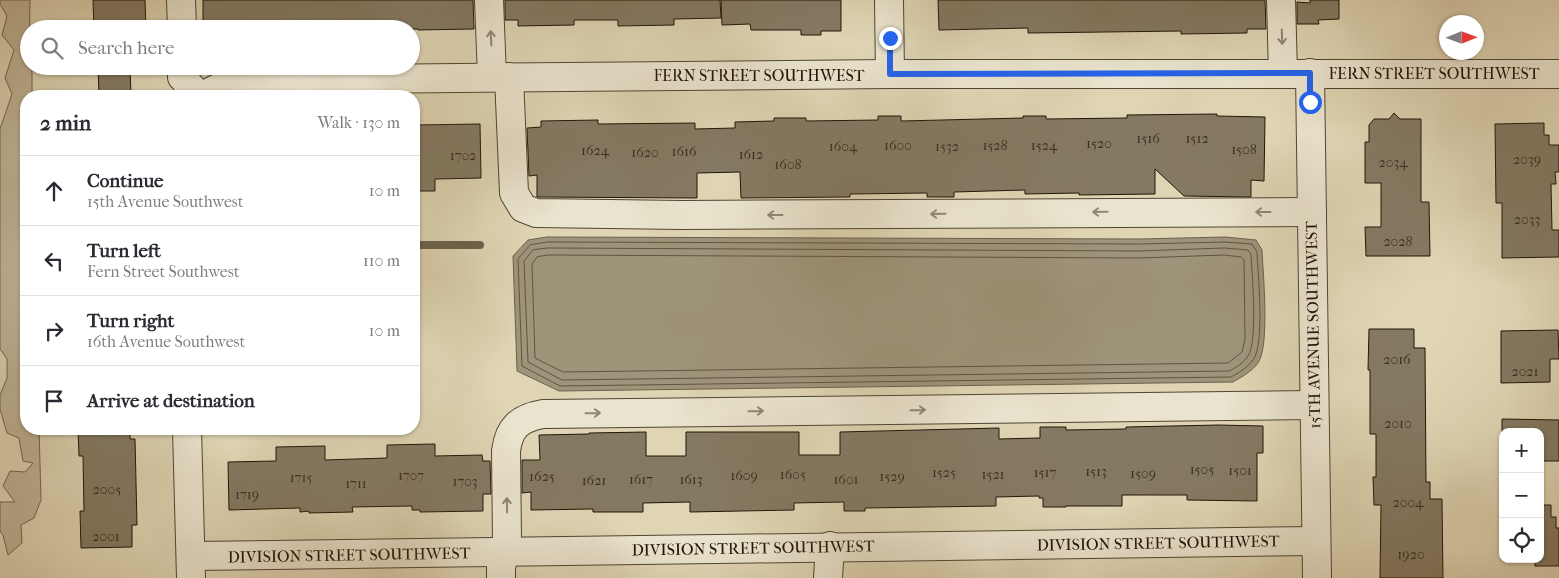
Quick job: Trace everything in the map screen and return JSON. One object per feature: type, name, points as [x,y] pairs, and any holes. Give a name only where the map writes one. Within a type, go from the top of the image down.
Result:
[{"type":"street","points":[[181,0],[182,20]]},
{"type":"street","points":[[489,0],[501,76],[514,193],[523,208],[536,213],[702,215],[1312,212]]},
{"type":"street","points":[[889,0],[890,74]]},
{"type":"street","name":"15TH AVENUE SOUTHWEST","points":[[1281,0],[1296,73],[1312,212],[1317,578]]},
{"type":"street","name":"FERN STREET SOUTHWEST","points":[[214,90],[244,80],[501,76],[1559,74]]},
{"type":"street","points":[[182,75],[195,90]]},
{"type":"street","points":[[502,565],[507,541],[506,451],[508,436],[517,424],[530,416],[543,414],[1314,405]]},
{"type":"street","points":[[187,435],[191,567]]},
{"type":"street","name":"DIVISION STREET SOUTHWEST","points":[[191,567],[502,565],[830,546],[1316,541]]},
{"type":"street","points":[[828,578],[830,546]]},
{"type":"shaded area","points":[[0,0],[30,0],[30,20],[20,20],[20,75],[32,75],[32,90],[20,90],[20,435],[39,435],[41,500],[34,518],[21,525],[22,543],[8,555],[3,535],[0,531],[0,502],[15,502],[3,486],[10,471],[25,472],[33,463],[23,461],[19,438],[7,433],[0,409],[0,395],[7,378],[7,359],[0,349],[0,129],[12,94],[5,78],[14,50],[2,35],[7,16],[0,4]]},
{"type":"water","points":[[547,237],[1139,239],[1225,237],[1256,240],[1262,250],[1265,326],[1262,354],[1258,363],[1250,371],[1233,382],[559,391],[517,371],[513,256],[528,240]]},
{"type":"building","points":[[93,0],[145,0],[146,20],[94,20]]},
{"type":"building","points":[[203,0],[473,0],[474,29],[420,30],[420,20],[203,20]]},
{"type":"building","points":[[505,0],[720,0],[721,18],[674,19],[674,25],[618,26],[618,20],[574,20],[574,25],[518,26],[518,20],[505,20]]},
{"type":"building","points":[[721,0],[841,0],[841,31],[821,31],[821,35],[801,35],[801,30],[751,30],[750,24],[722,25]]},
{"type":"building","points":[[938,0],[1265,0],[1266,29],[1247,29],[1247,33],[1181,34],[1181,31],[1028,33],[1028,28],[939,30]]},
{"type":"building","points":[[1310,0],[1339,0],[1339,19],[1318,20],[1319,24],[1297,24],[1297,2],[1310,3]]},
{"type":"building","points":[[98,75],[130,75],[131,90],[99,90]]},
{"type":"building","points":[[1394,113],[1400,119],[1421,119],[1421,202],[1429,202],[1430,256],[1366,256],[1365,227],[1381,227],[1381,183],[1365,183],[1365,142],[1369,142],[1369,125],[1374,119],[1389,119]]},
{"type":"building","points":[[1217,114],[1217,116],[1265,117],[1264,181],[1251,180],[1251,197],[1184,196],[1155,169],[1155,194],[1025,194],[1025,190],[954,192],[954,197],[927,197],[927,193],[850,194],[850,197],[741,198],[740,172],[697,173],[697,198],[537,197],[537,175],[529,176],[527,128],[541,127],[541,121],[598,120],[598,124],[695,123],[695,129],[735,128],[735,122],[774,121],[774,118],[806,118],[806,121],[878,120],[878,116],[901,116],[901,121],[1023,118],[1023,116],[1046,116],[1046,119],[1127,118],[1127,115]]},
{"type":"building","points":[[1544,123],[1544,135],[1549,135],[1549,145],[1559,145],[1559,172],[1555,172],[1556,184],[1551,184],[1552,230],[1559,230],[1559,257],[1502,258],[1502,203],[1496,203],[1495,124]]},
{"type":"building","points":[[480,124],[481,178],[435,179],[435,191],[420,191],[420,125]]},
{"type":"building","points":[[1369,329],[1414,329],[1414,348],[1425,348],[1426,482],[1430,482],[1430,499],[1442,499],[1443,578],[1380,578],[1381,505],[1374,505],[1373,477],[1376,477],[1376,434],[1370,434]]},
{"type":"building","points":[[1558,330],[1559,359],[1550,359],[1550,382],[1501,383],[1501,331]]},
{"type":"building","points":[[1502,419],[1559,420],[1559,461],[1544,461],[1544,428],[1502,428]]},
{"type":"building","points":[[1218,425],[1263,426],[1263,453],[1257,453],[1257,501],[1187,500],[1187,495],[1122,495],[1122,506],[1043,507],[1043,498],[1039,498],[1039,496],[996,497],[996,506],[865,508],[865,511],[844,511],[844,502],[794,503],[794,510],[690,512],[690,502],[643,503],[643,512],[593,512],[593,509],[531,510],[531,492],[522,493],[522,460],[540,460],[539,435],[646,432],[646,456],[686,456],[686,432],[799,432],[799,455],[840,455],[840,432],[999,428],[999,439],[1040,438],[1040,427],[1066,427],[1066,430]]},
{"type":"building","points":[[78,435],[130,435],[130,439],[135,439],[137,525],[132,525],[132,547],[81,548],[80,511],[84,511],[83,456],[79,456]]},
{"type":"building","points":[[435,444],[435,456],[482,455],[483,461],[490,461],[491,494],[483,494],[483,511],[420,512],[420,510],[412,510],[412,506],[352,507],[353,512],[309,513],[309,511],[300,512],[300,508],[229,510],[228,462],[276,461],[276,447],[325,446],[325,460],[387,458],[387,445]]},
{"type":"building","points":[[1544,505],[1551,505],[1551,517],[1556,517],[1556,528],[1559,528],[1559,566],[1535,566],[1535,563],[1544,563]]},
{"type":"waterway","points":[[420,245],[480,245]]},
{"type":"route","points":[[890,38],[890,74],[1310,73],[1310,102]]}]
